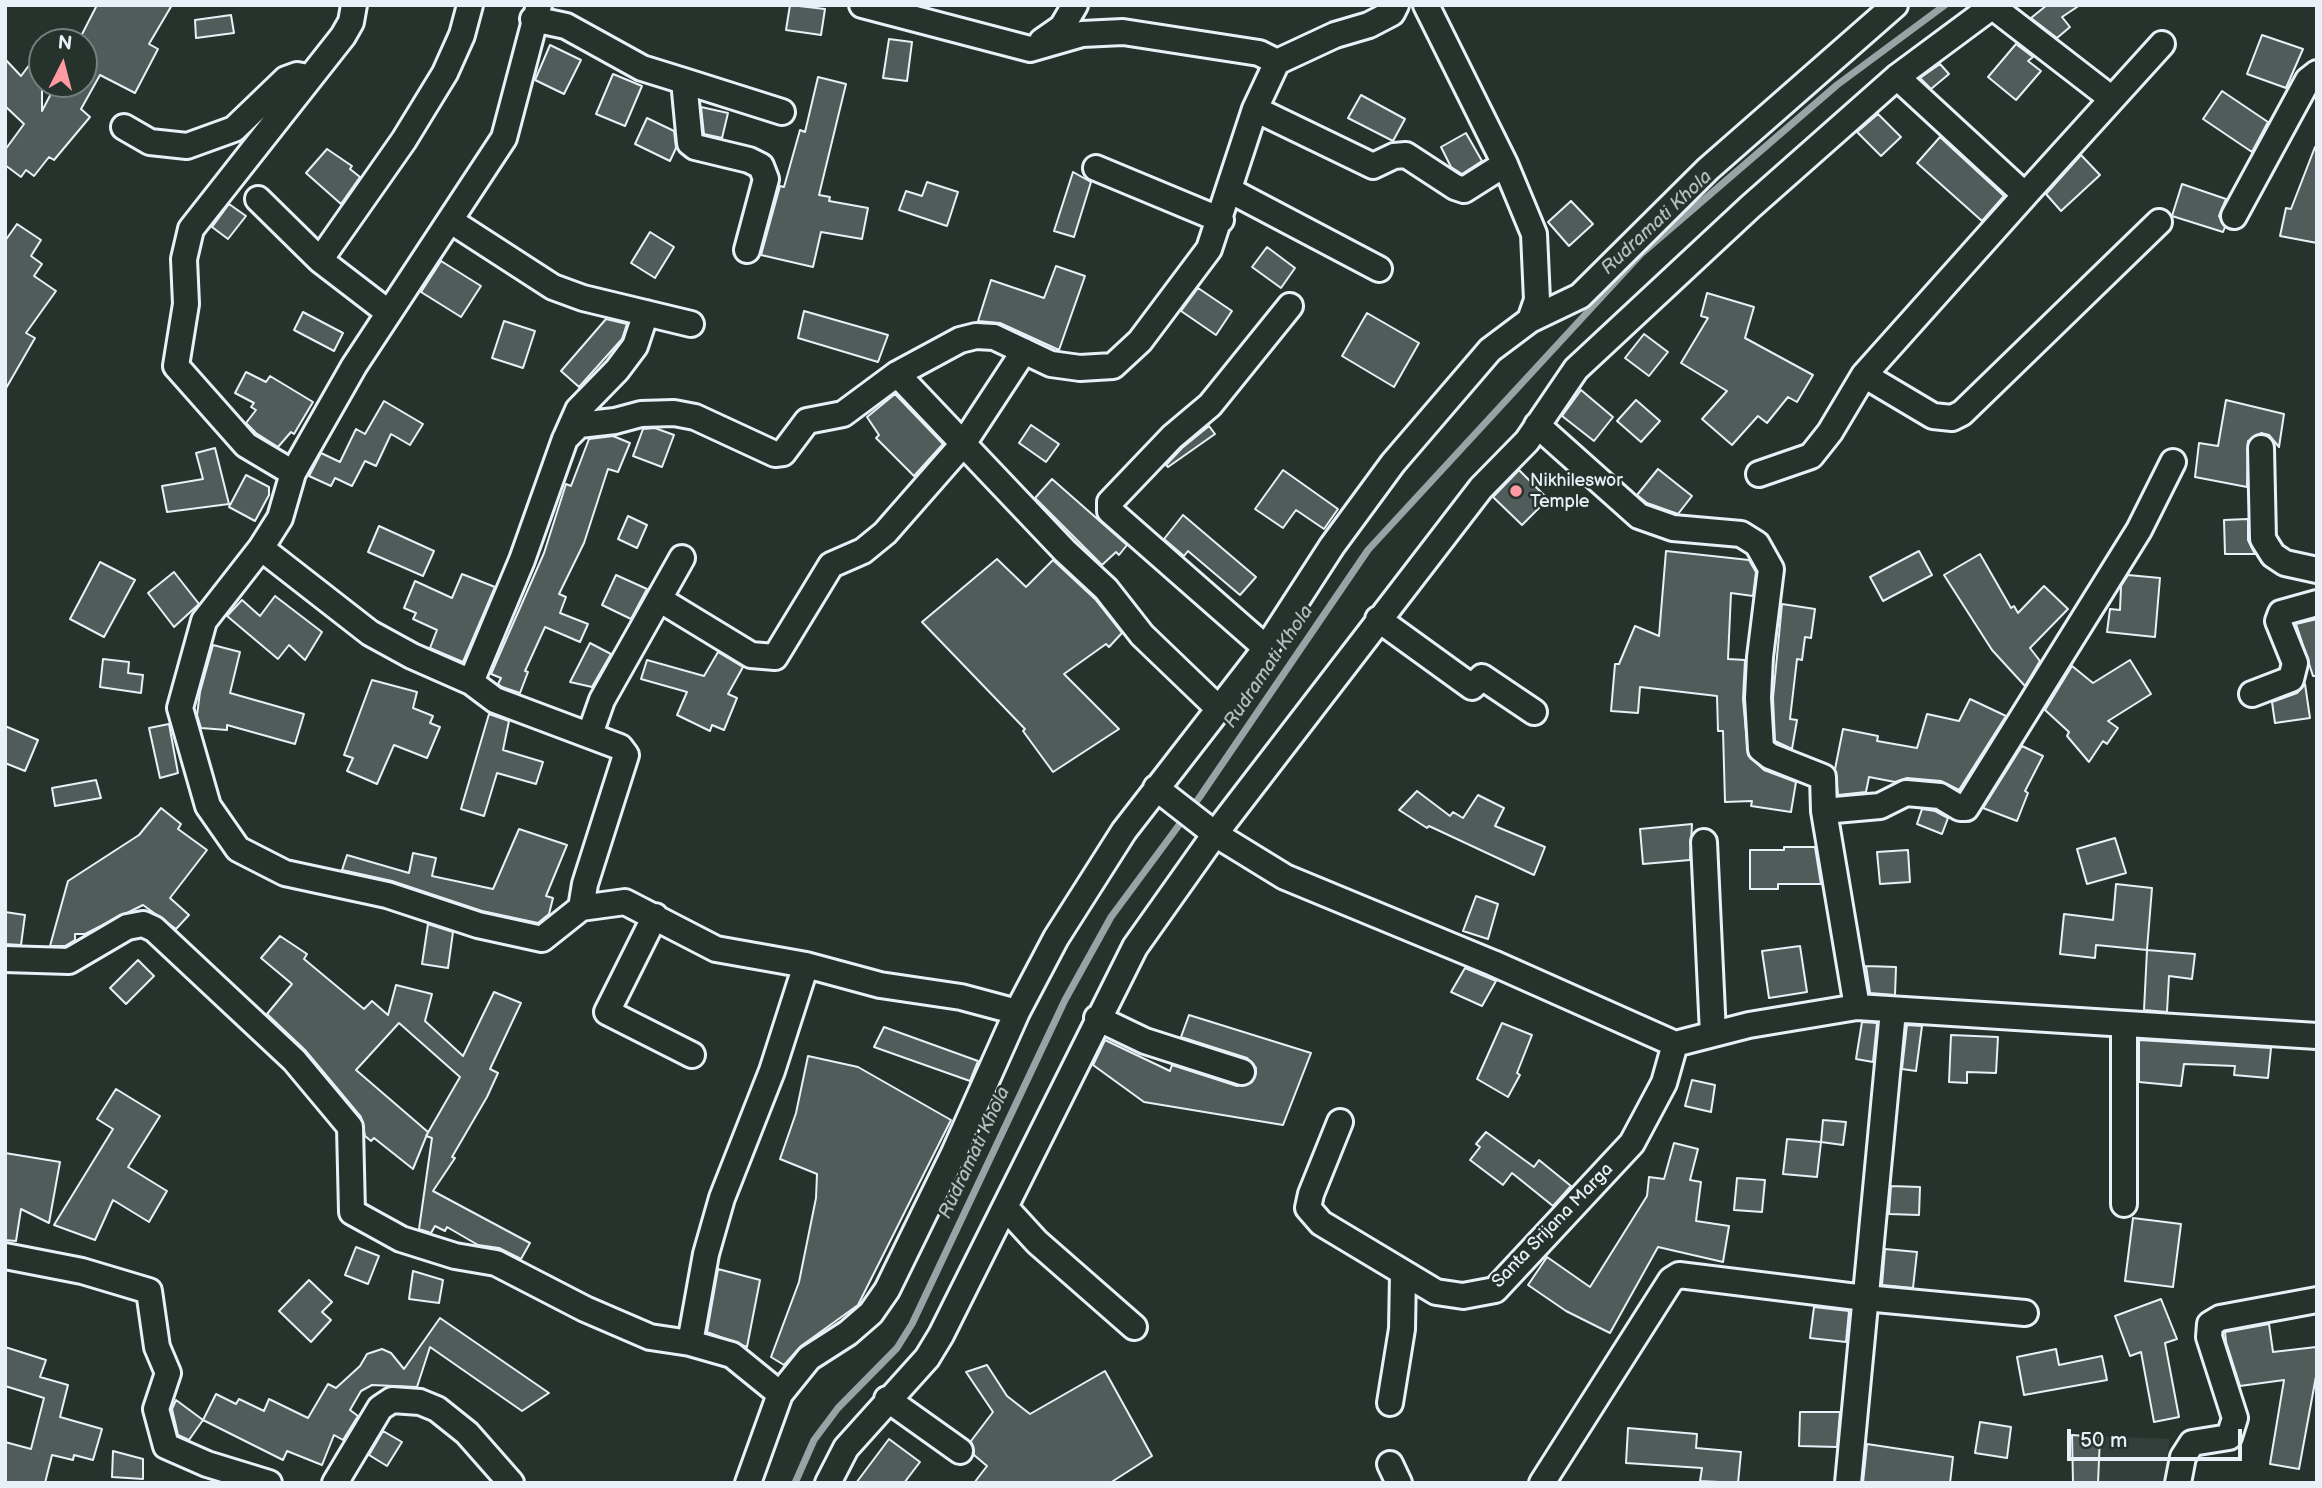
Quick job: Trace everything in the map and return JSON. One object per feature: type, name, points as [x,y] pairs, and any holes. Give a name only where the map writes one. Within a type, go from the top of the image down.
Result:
[{"type":"street","points":[[293,473],[246,445],[181,375],[176,359],[186,303],[184,259],[191,229],[342,36],[351,22],[354,5]]},
{"type":"street","points":[[320,260],[404,140],[445,73],[462,35],[470,5]]},
{"type":"street","points":[[862,5],[1030,49],[1082,34],[1124,32],[1259,54],[1277,62]]},
{"type":"street","points":[[1030,49],[1062,27],[1075,5]]},
{"type":"street","points":[[565,439],[579,425],[615,421],[641,414],[674,413],[695,417],[761,449],[775,454],[783,453],[807,421],[842,414],[897,374],[960,340],[976,336],[994,337],[1051,364],[1080,368],[1113,366],[1140,341],[1209,249],[1231,191],[1255,109],[1277,62],[1335,35],[1370,25],[1392,13],[1396,5]]},
{"type":"street","points":[[1426,5],[1505,164],[1534,234],[1537,300],[1530,320]]},
{"type":"street","points":[[748,1483],[780,1394],[810,1358],[848,1333],[871,1313],[887,1290],[954,1153],[1017,1012],[1056,938],[1163,794],[1219,709],[1266,648],[1332,546],[1393,463],[1490,349],[1530,320],[1580,296],[1708,169],[1895,5]]},
{"type":"street","points":[[828,1483],[846,1448],[887,1399],[927,1358],[942,1335],[1097,1018],[1135,947],[1209,829],[1481,488],[1527,441],[1576,369],[1750,207],[1897,77],[1994,6],[2112,99]]},
{"type":"street","points":[[782,112],[642,68],[536,12],[504,138],[389,313],[293,473],[281,517],[261,548],[204,621],[180,708],[208,806],[238,849],[285,873],[387,895],[478,925],[542,939],[581,908],[625,902],[716,949],[806,965],[880,985],[961,997],[1017,1012]]},
{"type":"street","points":[[1759,474],[1811,456],[1830,432],[1864,375],[2161,44]]},
{"type":"street","points":[[2234,216],[2308,80],[2317,73]]},
{"type":"street","points":[[124,127],[150,142],[187,146],[234,129],[286,79],[296,75],[308,77]]},
{"type":"street","points":[[1897,77],[2025,195]]},
{"type":"street","points":[[684,81],[690,143],[695,147],[761,166],[766,179],[747,250]]},
{"type":"street","points":[[1255,109],[1373,166],[1394,156],[1406,155],[1464,190],[1505,164]]},
{"type":"street","points":[[1096,168],[1221,220]]},
{"type":"street","points":[[1231,191],[1379,269]]},
{"type":"street","points":[[258,199],[320,260],[389,313]]},
{"type":"street","points":[[451,221],[553,287],[583,298],[691,324]]},
{"type":"street","points":[[1864,375],[1933,416],[1952,418],[1962,414],[2159,222]]},
{"type":"street","points":[[1266,648],[1110,511],[1110,502],[1172,437],[1210,405],[1290,306]]},
{"type":"street","points":[[471,682],[522,560],[578,410],[617,370],[635,346],[646,313]]},
{"type":"street","points":[[659,599],[751,655],[775,657],[831,565],[863,551],[885,533],[963,444],[1024,351]]},
{"type":"street","points":[[897,374],[1065,551],[1107,589],[1142,635],[1219,709]]},
{"type":"street","points":[[1537,425],[1639,516],[1674,528],[1741,534],[1757,544],[1771,569],[1760,657],[1758,698],[1761,749],[1770,756],[1823,777],[1824,811],[1857,1007]]},
{"type":"street","points":[[2261,448],[2263,539],[2273,555],[2285,563],[2317,570]]},
{"type":"street","points":[[1824,811],[1880,806],[1906,793],[1940,796],[1960,808],[1966,808],[2139,530],[2173,462]]},
{"type":"street","points":[[261,548],[370,633],[412,656],[471,682],[495,700],[620,747],[625,755],[585,884],[581,908]]},
{"type":"street","points":[[590,734],[602,700],[682,558]]},
{"type":"street","points":[[2252,694],[2291,679],[2295,663],[2278,621],[2281,613],[2317,603]]},
{"type":"street","points":[[1378,619],[1472,687],[1482,677],[1534,712]]},
{"type":"street","points":[[1163,794],[1209,829],[1285,877],[1481,958],[1675,1044],[1749,1025],[1857,1007],[2317,1036]]},
{"type":"street","points":[[1704,842],[1713,1034]]},
{"type":"street","points":[[655,916],[607,1012],[692,1055]]},
{"type":"street","points":[[5,960],[69,961],[83,956],[127,927],[144,925],[154,929],[294,1060],[350,1127],[352,1212],[401,1238],[455,1256],[496,1262],[585,1309],[650,1338],[690,1343],[732,1355],[780,1394]]},
{"type":"street","points":[[690,1343],[706,1254],[722,1198],[772,1071],[806,965]]},
{"type":"street","points":[[1848,1483],[1893,1011]]},
{"type":"street","points":[[1097,1018],[1144,1041],[1242,1072]]},
{"type":"street","points":[[2124,1025],[2124,1204]]},
{"type":"street","name":"Santa Srijana Marga","points":[[1340,1122],[1308,1208],[1321,1223],[1403,1275],[1436,1292],[1463,1296],[1495,1290],[1632,1143],[1664,1083],[1675,1044]]},
{"type":"street","points":[[1005,1207],[1037,1241],[1134,1327]]},
{"type":"street","points":[[5,1256],[82,1271],[149,1291],[157,1347],[168,1373],[156,1409],[166,1446],[207,1464],[269,1483]]},
{"type":"street","points":[[1390,1403],[1402,1329],[1403,1275]]},
{"type":"street","points":[[1542,1483],[1671,1280],[1679,1275],[1865,1298],[2025,1313]]},
{"type":"street","points":[[2178,1483],[2183,1457],[2192,1443],[2229,1437],[2235,1418],[2208,1337],[2210,1324],[2220,1318],[2317,1300]]},
{"type":"street","points":[[887,1399],[960,1451]]},
{"type":"street","points":[[335,1483],[380,1408],[392,1400],[420,1402],[437,1409],[467,1433],[511,1483]]},
{"type":"shaded area","points":[[2072,1435],[2170,1439],[2163,1483],[2072,1483]]},
{"type":"building","points":[[97,5],[172,5],[149,44],[158,49],[135,93],[100,75],[98,79],[98,28],[85,28]]},
{"type":"building","points":[[790,5],[825,9],[821,35],[786,30]]},
{"type":"building","points":[[2047,5],[2080,5],[2062,17],[2070,27],[2057,38],[2031,18]]},
{"type":"building","points":[[231,15],[234,33],[196,38],[195,20]]},
{"type":"building","points":[[2262,35],[2303,49],[2286,88],[2247,74]]},
{"type":"building","points":[[889,39],[912,42],[907,81],[883,78]]},
{"type":"building","points":[[2016,44],[2033,57],[2028,61],[2041,71],[2016,100],[1988,77]]},
{"type":"building","points":[[550,45],[581,60],[564,94],[535,80]]},
{"type":"building","points":[[5,59],[21,76],[28,67],[28,98],[42,98],[42,111],[49,98],[87,98],[81,109],[90,117],[54,160],[49,157],[34,176],[26,170],[21,177],[5,165],[5,150],[24,124],[5,106]]},
{"type":"building","points":[[1940,64],[1949,74],[1931,89],[1920,78]]},
{"type":"building","points":[[613,74],[642,86],[625,126],[596,114]]},
{"type":"building","points":[[818,77],[846,84],[819,195],[830,197],[829,201],[868,208],[862,239],[821,232],[813,267],[761,255],[780,186],[784,187],[800,130],[805,132]]},
{"type":"building","points":[[2222,91],[2268,122],[2252,152],[2203,119]]},
{"type":"building","points":[[1361,95],[1405,119],[1393,141],[1348,118]]},
{"type":"building","points":[[701,107],[728,113],[722,138],[704,134]]},
{"type":"building","points":[[1878,114],[1901,137],[1881,156],[1857,132]]},
{"type":"building","points":[[647,118],[674,131],[676,148],[670,161],[635,144]]},
{"type":"building","points":[[1466,133],[1482,161],[1462,174],[1451,167],[1441,147]]},
{"type":"building","points":[[1940,137],[2004,196],[1982,221],[1917,163]]},
{"type":"building","points":[[2315,147],[2317,243],[2280,236],[2286,208],[2291,209]]},
{"type":"building","points":[[327,149],[352,166],[350,169],[360,177],[341,204],[306,173]]},
{"type":"building","points":[[2081,155],[2100,175],[2061,211],[2046,194]]},
{"type":"building","points":[[1073,172],[1091,182],[1074,237],[1054,231]]},
{"type":"building","points":[[927,182],[958,192],[947,226],[899,210],[906,191],[922,196]]},
{"type":"building","points":[[2182,184],[2226,199],[2219,216],[2225,227],[2223,232],[2172,216]]},
{"type":"building","points":[[1571,201],[1593,224],[1569,246],[1548,222]]},
{"type":"building","points":[[229,204],[246,216],[228,239],[212,227]]},
{"type":"building","points":[[17,224],[41,240],[31,256],[42,264],[34,276],[56,291],[26,333],[35,338],[5,390],[5,241]]},
{"type":"building","points":[[650,232],[674,247],[655,278],[631,263]]},
{"type":"building","points":[[1267,247],[1295,268],[1281,288],[1252,267]]},
{"type":"building","points":[[441,261],[481,286],[461,317],[421,292]]},
{"type":"building","points":[[1056,266],[1085,276],[1059,350],[1000,323],[978,321],[991,280],[1044,298]]},
{"type":"building","points":[[1198,288],[1232,311],[1216,335],[1181,311]]},
{"type":"building","points":[[1707,293],[1754,307],[1745,338],[1813,375],[1797,402],[1788,397],[1767,423],[1758,416],[1732,445],[1702,419],[1727,391],[1681,363],[1708,318],[1701,316]]},
{"type":"building","points":[[804,311],[888,335],[878,362],[798,338]]},
{"type":"building","points":[[303,312],[343,333],[334,351],[294,330]]},
{"type":"building","points":[[1367,313],[1419,343],[1394,387],[1342,356]]},
{"type":"building","points":[[606,319],[627,324],[622,339],[579,387],[561,371]]},
{"type":"building","points":[[504,321],[535,331],[523,368],[492,358]]},
{"type":"building","points":[[1644,334],[1668,352],[1649,376],[1625,358]]},
{"type":"building","points":[[246,372],[266,382],[270,376],[313,402],[294,434],[291,432],[278,447],[246,423],[256,410],[251,407],[254,403],[235,393]]},
{"type":"building","points":[[1581,390],[1613,417],[1594,441],[1562,416]]},
{"type":"building","points":[[895,394],[943,444],[914,476],[876,438],[879,435],[867,417]]},
{"type":"building","points":[[1636,400],[1660,421],[1641,442],[1617,421]]},
{"type":"building","points":[[2226,400],[2284,414],[2279,447],[2269,435],[2261,433],[2248,441],[2247,487],[2195,477],[2199,443],[2218,446]]},
{"type":"building","points":[[384,401],[423,424],[410,445],[391,434],[376,466],[365,461],[352,486],[335,478],[331,486],[309,476],[321,453],[340,462],[356,429],[365,434]]},
{"type":"building","points":[[1031,425],[1059,444],[1046,462],[1019,443]]},
{"type":"building","points":[[1209,426],[1215,434],[1168,467],[1166,465],[1182,448]]},
{"type":"building","points":[[655,428],[674,435],[662,467],[633,456],[643,429]]},
{"type":"building","points":[[613,436],[630,443],[618,472],[608,469],[584,543],[559,594],[566,597],[560,613],[588,624],[580,642],[545,627],[525,671],[528,672],[520,693],[502,687],[498,684],[501,678],[491,674],[544,553],[566,484],[571,486],[589,439]]},
{"type":"building","points":[[215,448],[229,504],[167,512],[162,486],[203,479],[196,453]]},
{"type":"building","points":[[1658,469],[1692,496],[1678,514],[1647,503],[1637,495]]},
{"type":"building","points":[[1283,470],[1338,509],[1324,529],[1296,510],[1283,528],[1255,509]]},
{"type":"building","points":[[1519,470],[1548,499],[1522,525],[1493,497]]},
{"type":"building","points":[[246,475],[269,487],[269,495],[255,521],[229,507]]},
{"type":"building","points":[[1052,479],[1127,545],[1119,555],[1116,552],[1102,565],[1035,498]]},
{"type":"building","points":[[1183,515],[1256,577],[1240,595],[1188,551],[1184,556],[1164,539]]},
{"type":"building","points":[[628,516],[647,525],[637,548],[618,539]]},
{"type":"building","points":[[2248,519],[2248,540],[2255,554],[2225,554],[2224,520]]},
{"type":"building","points":[[379,526],[434,551],[423,576],[368,552]]},
{"type":"building","points":[[1666,551],[1749,560],[1756,572],[1753,596],[1731,593],[1728,659],[1745,660],[1743,699],[1748,755],[1764,770],[1796,782],[1791,812],[1751,806],[1752,801],[1725,802],[1723,731],[1718,731],[1717,696],[1640,687],[1638,713],[1611,711],[1615,664],[1619,664],[1635,626],[1659,636]]},
{"type":"building","points":[[1919,551],[1932,575],[1883,601],[1870,577]]},
{"type":"building","points":[[1980,554],[2011,608],[2014,606],[2018,613],[2044,586],[2068,609],[2030,648],[2040,661],[2025,686],[1992,650],[1944,575]]},
{"type":"building","points":[[997,559],[1026,587],[1053,560],[1095,599],[1122,633],[1109,647],[1106,644],[1064,674],[1119,729],[1053,772],[1023,731],[1025,729],[922,622]]},
{"type":"building","points":[[100,562],[135,580],[104,637],[70,619]]},
{"type":"building","points":[[174,572],[199,604],[174,627],[148,593]]},
{"type":"building","points":[[462,574],[495,587],[463,662],[430,648],[437,630],[413,619],[416,613],[404,608],[415,581],[452,598]]},
{"type":"building","points":[[616,575],[647,589],[631,619],[602,605]]},
{"type":"building","points":[[2128,575],[2160,578],[2155,637],[2107,632],[2110,609],[2120,610],[2121,586]]},
{"type":"building","points":[[275,596],[322,632],[305,660],[289,645],[278,659],[227,616],[242,600],[260,616]]},
{"type":"building","points":[[1782,604],[1815,609],[1811,638],[1805,637],[1802,660],[1797,659],[1790,719],[1797,720],[1792,749],[1775,741],[1773,698]]},
{"type":"building","points":[[2317,619],[2317,676],[2313,676],[2296,624]]},
{"type":"building","points":[[590,643],[611,654],[592,687],[570,682]]},
{"type":"building","points":[[213,645],[240,652],[230,693],[304,714],[295,744],[227,725],[227,730],[201,728],[197,715],[200,692]]},
{"type":"building","points":[[718,652],[743,667],[728,694],[737,698],[724,730],[712,725],[710,731],[677,715],[687,692],[641,679],[647,660],[704,676]]},
{"type":"building","points":[[103,659],[129,662],[128,673],[143,675],[141,693],[100,687]]},
{"type":"building","points":[[2130,660],[2151,694],[2108,721],[2118,728],[2107,744],[2103,741],[2089,762],[2067,736],[2069,732],[2045,710],[2072,666],[2093,683]]},
{"type":"building","points":[[372,680],[417,692],[413,708],[433,716],[430,723],[440,727],[427,758],[394,745],[377,784],[347,771],[353,758],[344,755]]},
{"type":"building","points":[[2305,684],[2310,718],[2275,723],[2272,702],[2297,693]]},
{"type":"building","points":[[1970,699],[2006,716],[1959,790],[1941,781],[1907,778],[1895,782],[1869,777],[1866,792],[1838,795],[1835,769],[1843,729],[1878,736],[1877,741],[1917,748],[1927,714],[1959,721]]},
{"type":"building","points":[[489,714],[509,721],[503,750],[543,762],[536,784],[497,773],[484,816],[461,809]]},
{"type":"building","points":[[169,724],[178,773],[160,778],[149,728]]},
{"type":"building","points":[[5,726],[38,740],[25,771],[5,763]]},
{"type":"building","points":[[2022,746],[2043,756],[2025,791],[2028,793],[2017,821],[1983,808]]},
{"type":"building","points":[[96,780],[101,798],[55,806],[52,788]]},
{"type":"building","points":[[1417,791],[1450,816],[1453,812],[1463,818],[1478,795],[1504,808],[1495,826],[1545,847],[1534,875],[1429,826],[1427,828],[1399,810]]},
{"type":"building","points":[[161,808],[181,824],[178,829],[207,850],[170,898],[189,915],[176,929],[143,905],[85,934],[75,934],[75,940],[65,946],[50,946],[68,881],[139,835]]},
{"type":"building","points":[[1922,809],[1935,811],[1948,818],[1942,834],[1917,824]]},
{"type":"building","points":[[1692,824],[1690,860],[1643,864],[1640,829]]},
{"type":"building","points":[[519,829],[567,845],[546,896],[553,898],[549,914],[538,923],[482,911],[392,881],[342,870],[347,855],[409,873],[413,853],[436,858],[432,876],[493,889]]},
{"type":"building","points":[[2115,838],[2126,873],[2087,884],[2077,849]]},
{"type":"building","points":[[1784,847],[1815,847],[1821,884],[1778,884],[1778,889],[1750,889],[1750,850],[1784,850]]},
{"type":"building","points":[[1908,850],[1910,882],[1880,884],[1877,852]]},
{"type":"building","points":[[2116,884],[2152,888],[2147,950],[2096,945],[2095,958],[2060,954],[2064,914],[2113,920]]},
{"type":"building","points":[[1476,896],[1498,904],[1488,939],[1463,931]]},
{"type":"building","points":[[5,912],[25,915],[21,945],[5,944]]},
{"type":"building","points":[[428,924],[453,932],[448,968],[422,964]]},
{"type":"building","points":[[280,936],[307,954],[304,959],[364,1009],[372,1001],[388,1015],[396,985],[432,994],[425,1021],[463,1056],[494,992],[521,1003],[490,1069],[498,1073],[487,1097],[452,1157],[455,1158],[433,1191],[530,1243],[521,1259],[499,1248],[478,1245],[447,1227],[445,1231],[435,1226],[431,1233],[419,1229],[432,1138],[426,1136],[413,1169],[374,1138],[371,1141],[365,1136],[361,1117],[305,1050],[267,1014],[292,984],[261,958]],"holes":[[[399,1023],[460,1077],[427,1134],[428,1132],[356,1070]]]},
{"type":"building","points":[[1800,946],[1807,992],[1769,998],[1762,951]]},
{"type":"building","points":[[2147,950],[2195,954],[2192,979],[2169,976],[2167,1012],[2144,1010]]},
{"type":"building","points":[[138,960],[154,976],[126,1004],[110,988]]},
{"type":"building","points":[[1866,966],[1896,967],[1895,995],[1870,993]]},
{"type":"building","points":[[1465,968],[1496,981],[1482,1006],[1451,992]]},
{"type":"building","points":[[1189,1015],[1311,1053],[1283,1125],[1144,1102],[1093,1065],[1105,1040],[1170,1071],[1172,1065],[1237,1086],[1252,1082],[1256,1068],[1247,1058],[1181,1037]]},
{"type":"building","points":[[1862,1022],[1877,1023],[1873,1062],[1856,1059]]},
{"type":"building","points":[[1502,1023],[1532,1035],[1517,1073],[1520,1075],[1508,1097],[1477,1079]]},
{"type":"building","points":[[1907,1025],[1922,1026],[1916,1071],[1902,1069]]},
{"type":"building","points":[[884,1027],[978,1061],[970,1081],[874,1047]]},
{"type":"building","points":[[1951,1035],[1998,1037],[1996,1073],[1967,1072],[1967,1083],[1949,1082]]},
{"type":"building","points":[[2139,1040],[2271,1048],[2268,1078],[2234,1075],[2235,1066],[2184,1064],[2181,1086],[2139,1082]]},
{"type":"building","points":[[808,1056],[858,1067],[951,1120],[858,1305],[801,1346],[784,1365],[771,1357],[799,1282],[816,1198],[817,1174],[780,1159],[796,1113]]},
{"type":"building","points":[[1692,1080],[1715,1085],[1711,1112],[1685,1106]]},
{"type":"building","points":[[116,1089],[160,1116],[128,1167],[167,1191],[149,1222],[113,1200],[95,1240],[54,1225],[113,1129],[97,1119]]},
{"type":"building","points":[[1823,1120],[1846,1122],[1843,1145],[1821,1142]]},
{"type":"building","points":[[1486,1132],[1534,1167],[1539,1160],[1571,1186],[1553,1206],[1512,1173],[1503,1185],[1470,1160],[1480,1147],[1476,1144]]},
{"type":"building","points":[[1787,1139],[1821,1142],[1817,1177],[1783,1174]]},
{"type":"building","points":[[1674,1143],[1698,1149],[1690,1180],[1701,1182],[1696,1221],[1729,1226],[1723,1262],[1658,1247],[1610,1333],[1566,1311],[1528,1285],[1547,1257],[1590,1287],[1647,1196],[1649,1177],[1664,1179]]},
{"type":"building","points":[[5,1153],[60,1162],[49,1223],[21,1209],[16,1241],[5,1240]]},
{"type":"building","points":[[1737,1178],[1765,1180],[1762,1212],[1734,1210]]},
{"type":"building","points":[[1891,1186],[1920,1187],[1919,1215],[1889,1214]]},
{"type":"building","points":[[2133,1218],[2181,1224],[2173,1287],[2125,1281]]},
{"type":"building","points":[[356,1247],[379,1256],[368,1284],[345,1275]]},
{"type":"building","points":[[1885,1249],[1917,1252],[1913,1288],[1882,1285]]},
{"type":"building","points":[[718,1269],[760,1280],[747,1347],[707,1332]]},
{"type":"building","points":[[413,1271],[443,1280],[439,1303],[409,1299]]},
{"type":"building","points":[[309,1280],[332,1302],[322,1312],[331,1320],[311,1342],[279,1311]]},
{"type":"building","points":[[2161,1299],[2177,1339],[2165,1343],[2179,1417],[2154,1422],[2141,1352],[2130,1356],[2115,1316]]},
{"type":"building","points":[[1814,1307],[1849,1311],[1846,1342],[1810,1338]]},
{"type":"building","points":[[440,1318],[549,1393],[522,1411],[430,1347],[417,1387],[372,1385],[361,1391],[350,1410],[358,1416],[343,1440],[334,1435],[322,1465],[287,1451],[283,1460],[203,1420],[216,1394],[236,1404],[239,1399],[264,1411],[269,1399],[308,1418],[328,1384],[336,1388],[360,1366],[367,1354],[382,1349],[391,1353],[404,1369]]},
{"type":"building","points":[[2269,1324],[2273,1352],[2316,1347],[2317,1371],[2299,1469],[2270,1464],[2284,1380],[2240,1386],[2226,1342],[2225,1332]]},
{"type":"building","points":[[5,1347],[46,1360],[40,1377],[68,1385],[60,1417],[102,1429],[93,1460],[74,1455],[73,1460],[52,1455],[45,1483],[5,1483],[5,1442],[31,1449],[44,1398],[5,1386]]},
{"type":"building","points":[[2056,1349],[2059,1365],[2102,1356],[2107,1380],[2024,1395],[2017,1357]]},
{"type":"building","points":[[987,1365],[1007,1396],[1030,1414],[1105,1371],[1152,1456],[1110,1483],[974,1483],[987,1466],[974,1455],[971,1441],[993,1412],[966,1372]]},
{"type":"building","points":[[176,1400],[203,1420],[189,1440],[178,1435],[172,1409]]},
{"type":"building","points":[[1800,1412],[1840,1412],[1837,1447],[1799,1446]]},
{"type":"building","points":[[1980,1422],[2011,1427],[2007,1458],[1975,1453]]},
{"type":"building","points":[[1628,1428],[1697,1434],[1696,1448],[1741,1452],[1738,1483],[1700,1481],[1702,1468],[1626,1463]]},
{"type":"building","points":[[383,1431],[402,1442],[387,1466],[369,1455]]},
{"type":"building","points":[[2072,1435],[2100,1437],[2098,1483],[2073,1483]]},
{"type":"building","points":[[889,1439],[920,1462],[904,1483],[856,1483]]},
{"type":"building","points":[[1867,1444],[1953,1457],[1950,1483],[1863,1483]]},
{"type":"building","points":[[113,1451],[143,1459],[143,1479],[112,1477]]},
{"type":"waterway","name":"Rudramati Khola","points":[[795,1483],[814,1440],[838,1408],[897,1348],[912,1324],[1065,1000],[1111,917],[1199,798],[1368,550],[1642,253],[1837,85],[1945,5]]},
{"type":"place","name":"Nikhileswor Temple","points":[[1516,491]]}]
